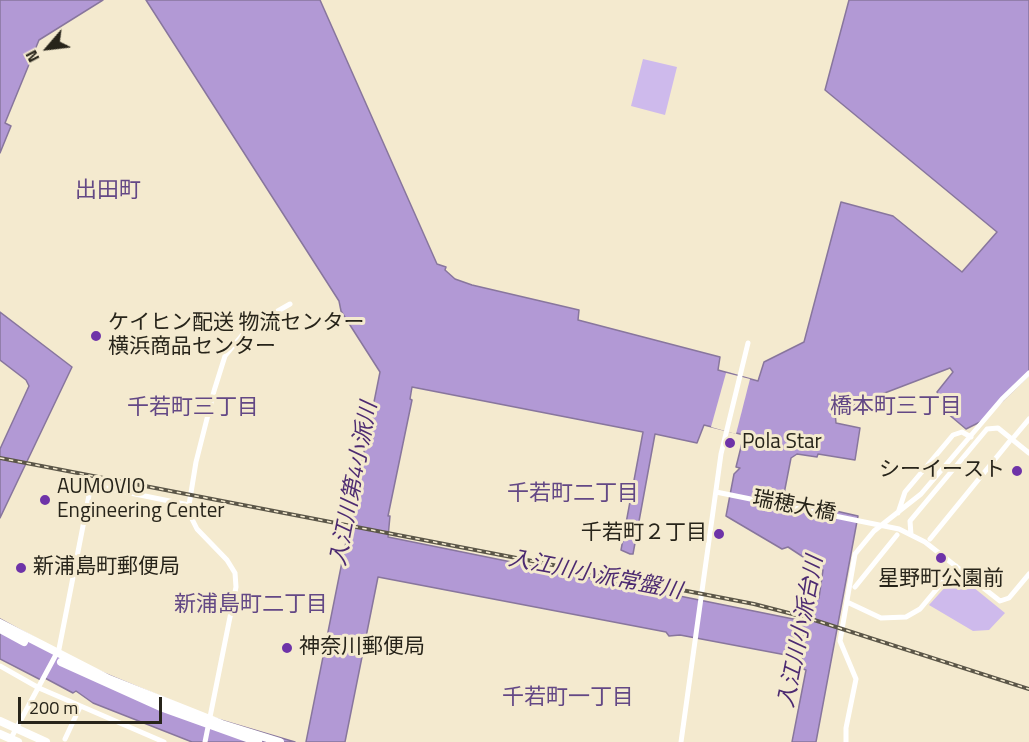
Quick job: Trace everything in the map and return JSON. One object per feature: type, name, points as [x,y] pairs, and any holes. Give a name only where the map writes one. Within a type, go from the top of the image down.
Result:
[{"type":"highway","points":[[0,623],[109,679],[222,724],[280,742]]},
{"type":"highway","points":[[0,629],[106,684],[256,742]]},
{"type":"highway","points":[[0,721],[46,742]]},
{"type":"highway","points":[[0,734],[13,741]]},
{"type":"street","points":[[205,742],[236,587],[235,573],[197,529],[191,517],[189,505],[204,428],[225,356],[248,328],[290,304]]},
{"type":"street","points":[[681,742],[716,492],[727,432],[748,343]]},
{"type":"street","points":[[846,742],[846,728],[856,685],[854,670],[840,644],[857,551],[883,524],[921,494],[1002,399],[1029,373]]},
{"type":"street","points":[[930,539],[1029,419]]},
{"type":"street","points":[[911,535],[910,521],[990,427],[997,427],[1029,453]]},
{"type":"street","points":[[897,514],[905,492],[953,435],[962,432],[972,438],[981,435]]},
{"type":"street","points":[[972,438],[972,447]]},
{"type":"street","points":[[13,741],[59,649],[91,485],[189,505]]},
{"type":"street","name":"瑞穂大橋","points":[[716,492],[883,524]]},
{"type":"street","points":[[883,524],[911,535],[1001,601],[1009,598],[1029,574]]},
{"type":"street","points":[[855,587],[897,535]]},
{"type":"street","points":[[847,602],[881,618],[906,617],[920,609],[956,566]]},
{"type":"street","points":[[0,666],[39,688],[162,742]]},
{"type":"street","points":[[65,739],[80,707]]},
{"type":"shaded area","points":[[643,59],[677,67],[665,115],[631,106]]},
{"type":"shaded area","points":[[957,574],[1005,613],[989,630],[973,631],[929,605]]},
{"type":"water","points":[[0,0],[103,0],[39,40],[5,123],[11,126],[0,153]]},
{"type":"water","name":"入江川小派台川","points":[[146,0],[320,0],[437,264],[446,267],[445,270],[455,279],[472,285],[579,310],[578,320],[720,357],[718,370],[758,381],[764,362],[804,342],[841,202],[893,216],[962,272],[997,232],[825,90],[849,0],[1029,0],[1029,375],[982,421],[966,429],[947,413],[937,392],[953,372],[950,368],[835,412],[836,423],[860,428],[855,460],[818,454],[817,457],[797,454],[791,458],[783,499],[858,516],[816,742],[792,742],[806,670],[803,669],[802,658],[680,635],[669,636],[666,632],[378,577],[345,742],[306,742],[380,372],[341,311],[339,301]],"holes":[[[412,387],[643,432],[621,550],[633,554],[655,434],[697,443],[704,425],[744,435],[736,467],[740,468],[734,474],[726,516],[782,549],[788,547],[823,570],[819,598],[815,599],[808,622],[388,537],[390,516],[388,516],[412,400],[410,399]]]},
{"type":"water","points":[[0,312],[72,367],[0,518],[0,449],[29,386],[26,380],[0,360]]},
{"type":"water","points":[[0,619],[82,664],[207,716],[295,742],[192,742],[93,703],[76,691],[73,693],[43,677],[41,680],[0,659]]},
{"type":"pier","points":[[726,373],[750,379],[736,434],[711,427]]},
{"type":"railway","points":[[0,458],[754,604],[808,618],[1029,689]]},
{"type":"place","name":"ケイヒン配送 物流センター 横浜商品センター","points":[[96,336]]},
{"type":"place","name":"Pola Star","points":[[730,443]]},
{"type":"place","name":"シーイースト","points":[[1017,471]]},
{"type":"place","name":"AUMOVIO Engineering Center","points":[[45,500]]},
{"type":"place","name":"千若町２丁目","points":[[719,534]]},
{"type":"place","name":"星野町公園前","points":[[941,558]]},
{"type":"place","name":"新浦島町郵便局","points":[[21,568]]},
{"type":"place","name":"神奈川郵便局","points":[[287,648]]},
{"type":"district","name":"出田町","points":[[108,192]]},
{"type":"district","name":"橋本町三丁目","points":[[896,408]]},
{"type":"district","name":"千若町三丁目","points":[[193,409]]},
{"type":"district","name":"千若町二丁目","points":[[573,495]]},
{"type":"district","name":"新浦島町二丁目","points":[[251,606]]},
{"type":"district","name":"千若町一丁目","points":[[568,699]]},
{"type":"water label","name":"入江川第4小派川","points":[[355,484]]},
{"type":"water label","name":"入江川小派常盤川","points":[[595,576]]}]
